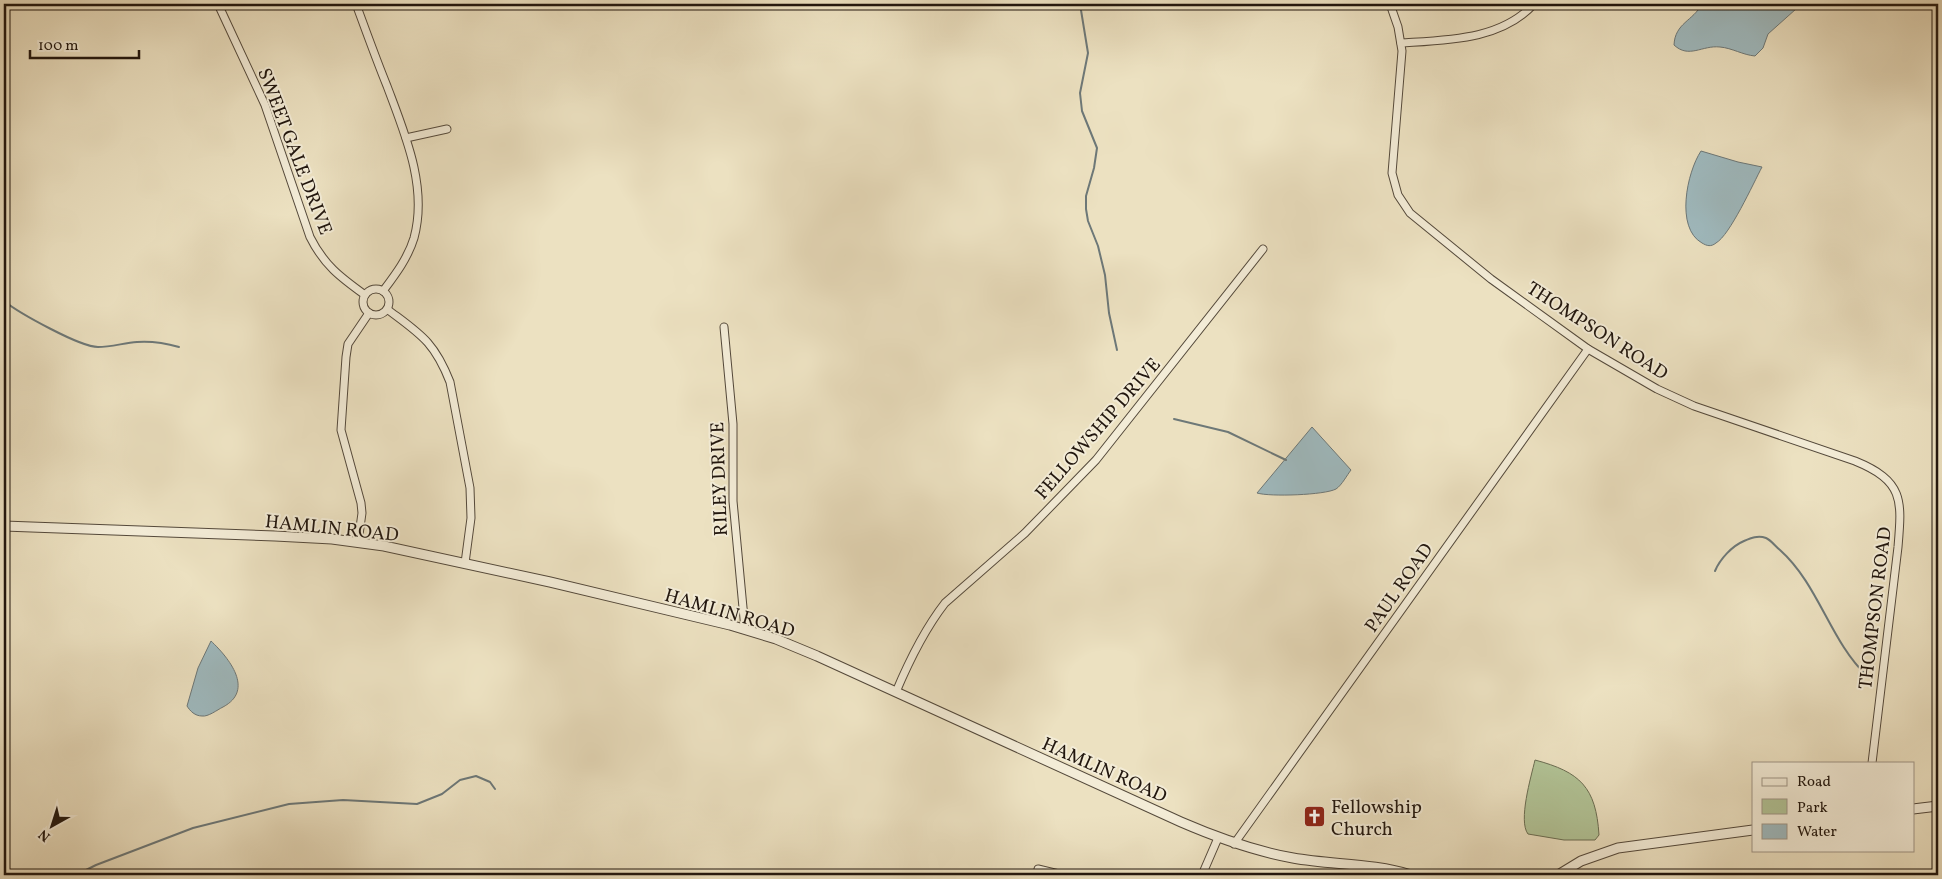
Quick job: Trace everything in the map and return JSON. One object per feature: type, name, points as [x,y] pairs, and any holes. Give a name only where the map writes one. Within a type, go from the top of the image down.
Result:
[{"type":"street","name":"SWEET GALE DRIVE","points":[[218,4],[265,105],[313,243],[331,269],[365,295]]},
{"type":"street","points":[[356,4],[406,138],[416,182],[418,216],[413,240],[408,254],[383,291]]},
{"type":"street","name":"THOMPSON ROAD","points":[[1390,4],[1401,43],[1402,63],[1392,173],[1395,187],[1404,205],[1416,218],[1467,261],[1588,348],[1657,389],[1694,406],[1856,461],[1879,471],[1890,481],[1900,504],[1900,524],[1872,762]]},
{"type":"street","points":[[1401,43],[1450,39],[1490,32],[1508,24],[1534,4]]},
{"type":"street","points":[[406,138],[447,129]]},
{"type":"street","name":"FELLOWSHIP DRIVE","points":[[896,692],[912,656],[945,603],[1025,533],[1096,460],[1264,249]]},
{"type":"street","points":[[373,289],[383,291],[389,300],[387,309],[379,315],[369,313],[363,305],[365,295],[373,289]]},
{"type":"street","points":[[387,309],[417,330],[431,344],[445,367],[450,382],[470,488],[471,518],[465,563]]},
{"type":"street","points":[[358,542],[362,513],[361,503],[341,430],[348,344],[369,313]]},
{"type":"street","name":"RILEY DRIVE","points":[[724,326],[732,424],[734,501],[745,629]]},
{"type":"street","name":"PAUL ROAD","points":[[1234,844],[1588,348]]},
{"type":"street","name":"HAMLIN ROAD","points":[[4,526],[275,536],[358,542],[409,551],[617,597],[745,629],[803,650],[1234,844],[1293,858],[1411,875]]},
{"type":"street","points":[[1914,809],[1938,806]]},
{"type":"street","points":[[1558,875],[1581,861],[1618,848],[1752,830]]},
{"type":"street","points":[[1202,875],[1218,838]]},
{"type":"street","points":[[1036,875],[1038,869],[1062,875]]},
{"type":"green space","points":[[1535,760],[1564,770],[1583,784],[1594,805],[1597,818],[1599,835],[1595,840],[1564,840],[1528,834],[1524,819],[1528,787]]},
{"type":"water","points":[[1702,4],[1797,4],[1796,9],[1768,34],[1763,48],[1755,56],[1720,47],[1685,51],[1674,45],[1675,38],[1681,27]]},
{"type":"water","points":[[1701,151],[1762,167],[1728,230],[1722,238],[1711,246],[1702,243],[1694,236],[1688,225],[1686,213],[1686,199],[1691,172]]},
{"type":"water","points":[[1312,427],[1351,470],[1340,485],[1330,491],[1310,494],[1273,495],[1257,493]]},
{"type":"water","points":[[211,641],[225,656],[236,674],[237,692],[232,700],[223,707],[207,715],[199,716],[193,713],[187,706],[198,668]]},
{"type":"waterway","points":[[1080,4],[1088,53],[1080,93],[1082,111],[1097,148],[1094,168],[1086,196],[1086,209],[1105,275],[1109,313],[1117,350]]},
{"type":"waterway","points":[[4,301],[50,328],[89,346],[103,347],[147,342],[179,347]]},
{"type":"waterway","points":[[1174,419],[1228,432],[1286,460]]},
{"type":"waterway","points":[[1715,571],[1727,553],[1735,546],[1755,537],[1768,539],[1793,564],[1805,580],[1843,646],[1867,676]]},
{"type":"waterway","points":[[76,875],[96,865],[193,828],[289,804],[343,800],[417,804],[442,794],[460,780],[476,776],[490,782],[495,789]]},
{"type":"place","name":"Fellowship Church","points":[[1315,817]]}]
